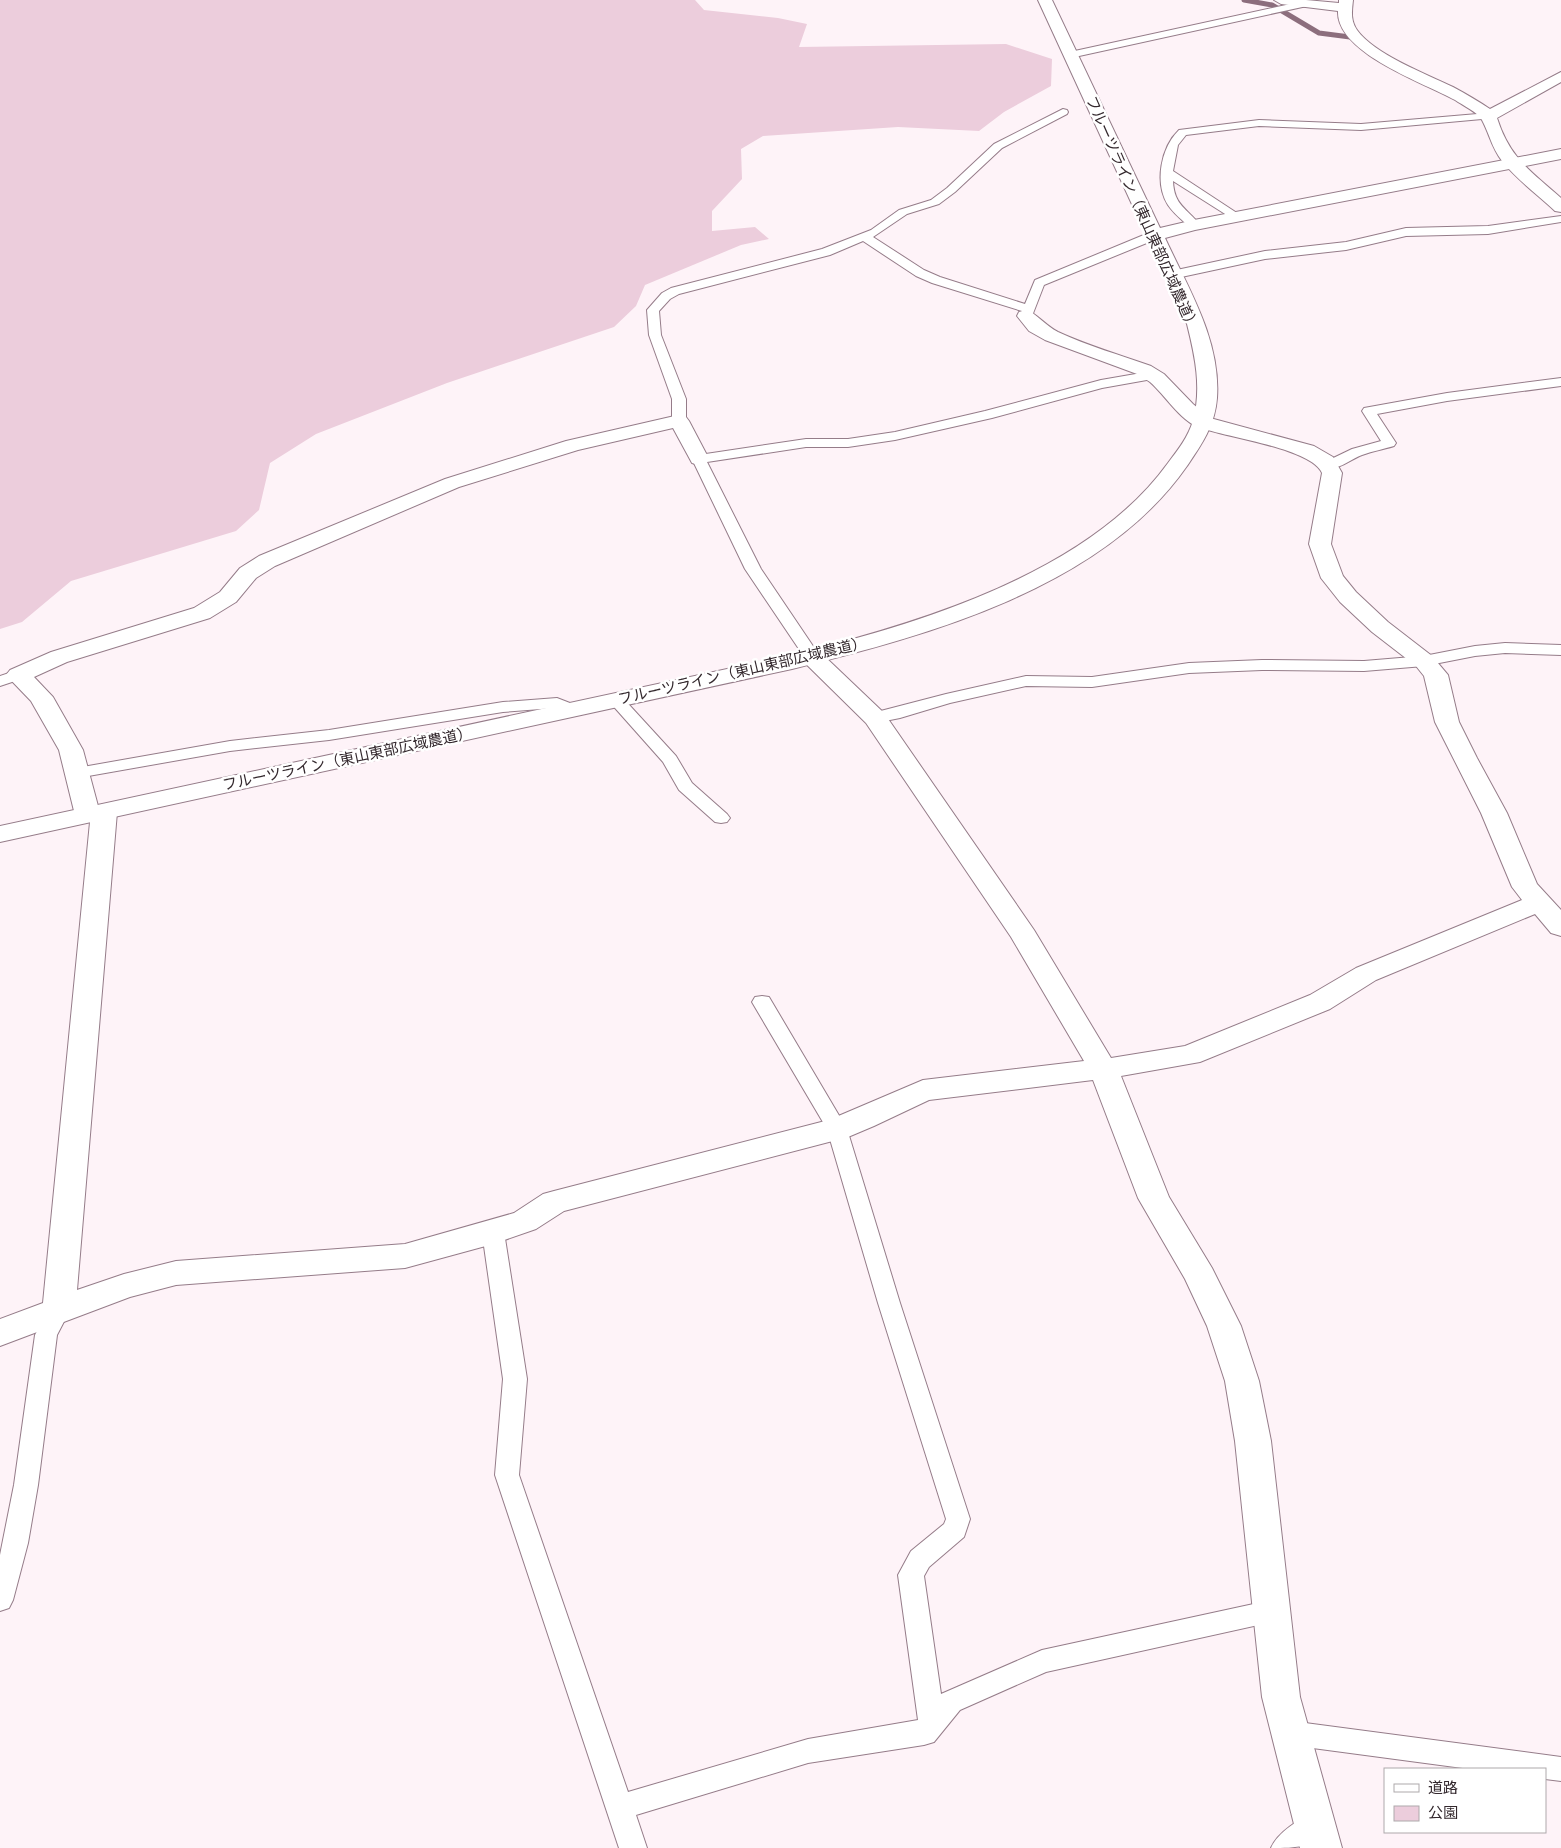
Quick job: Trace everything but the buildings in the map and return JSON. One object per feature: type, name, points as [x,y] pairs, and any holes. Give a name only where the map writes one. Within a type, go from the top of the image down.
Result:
[{"type":"street","name":"フルーツライン（東山東部広域農道）","points":[[0,834],[615,699],[813,658],[895,635],[953,615],[1010,591],[1075,557],[1110,534],[1165,484],[1203,422],[1207,386],[1205,361],[1196,324],[1045,0]]},
{"type":"street","points":[[1277,6],[1346,4],[1345,20],[1353,34],[1369,48],[1403,70],[1460,97],[1489,116],[1493,134],[1511,164],[1561,207]]},
{"type":"street","points":[[1489,116],[1561,76]]},
{"type":"street","points":[[1155,236],[1194,225],[1561,154]]},
{"type":"street","points":[[1027,312],[1036,327],[1052,336],[1136,366],[1153,375],[1203,422],[1307,450],[1321,457],[1330,465],[1332,473],[1320,544],[1332,578],[1348,597],[1374,621],[1424,661],[1436,675],[1447,722],[1494,813],[1525,887],[1561,927]]},
{"type":"street","points":[[9,678],[59,657],[202,613],[228,598],[248,573],[267,560],[452,483],[573,445],[679,421],[699,459]]},
{"type":"street","points":[[813,658],[875,718],[1024,936],[1103,1069],[1154,1198],[1200,1277],[1224,1326],[1242,1381],[1253,1441],[1281,1697],[1318,1837]]},
{"type":"street","points":[[9,678],[41,697],[71,750],[77,773],[96,813],[59,1310]]},
{"type":"street","points":[[0,1332],[124,1286],[176,1273],[405,1256],[493,1232],[525,1221],[554,1202],[837,1128],[863,1119],[923,1090],[1103,1069],[1190,1055],[1320,1002],[1366,974],[1538,902]]},
{"type":"lane","points":[[1070,55],[1277,6]]},
{"type":"lane","points":[[679,421],[680,399],[655,335],[653,310],[666,296],[675,291],[826,252],[875,232],[903,212],[935,202],[951,190],[998,146],[1063,112]]},
{"type":"lane","points":[[1194,225],[1173,206],[1170,199],[1166,172],[1179,135],[1190,130],[1259,123],[1362,127],[1489,116]]},
{"type":"lane","points":[[1166,172],[1237,217]]},
{"type":"lane","points":[[1172,275],[1265,255],[1346,246],[1406,232],[1488,230],[1561,219]]},
{"type":"lane","points":[[864,237],[920,273],[1027,312],[1039,283],[1155,236]]},
{"type":"lane","points":[[813,658],[753,569],[699,459],[806,443],[848,443],[895,436],[988,415],[1101,384],[1153,375]]},
{"type":"lane","points":[[1330,465],[1357,452],[1389,443],[1368,411],[1447,397],[1561,382]]},
{"type":"lane","points":[[875,718],[900,713],[946,698],[1026,681],[1092,682],[1189,668],[1262,665],[1364,666],[1424,661],[1475,651],[1505,648],[1561,650]]},
{"type":"lane","points":[[615,699],[670,760],[685,786],[721,818]]},
{"type":"lane","points":[[77,773],[230,746],[329,735],[503,706],[557,703],[569,709]]},
{"type":"lane","points":[[762,1002],[837,1128],[889,1303],[958,1519],[955,1530],[920,1559],[911,1575],[932,1724]]},
{"type":"lane","points":[[493,1232],[515,1379],[507,1475],[633,1848]]},
{"type":"lane","points":[[0,1600],[16,1543],[26,1485],[46,1335],[59,1310]]},
{"type":"lane","points":[[620,1807],[808,1750],[924,1732],[951,1702],[1042,1661],[1272,1611]]},
{"type":"lane","points":[[1290,1733],[1561,1769]]},
{"type":"lane","points":[[1285,1848],[1318,1837]]},
{"type":"green space","points":[[0,0],[695,0],[704,10],[778,18],[807,24],[799,47],[1006,44],[1052,59],[1051,86],[1004,112],[979,131],[898,127],[763,136],[741,149],[742,179],[712,211],[712,231],[755,227],[769,239],[741,245],[645,285],[636,306],[614,327],[447,383],[316,434],[270,463],[259,510],[236,531],[71,581],[22,622],[0,629]]},
{"type":"waterway","points":[[1244,0],[1272,5],[1319,33],[1350,37]]}]
